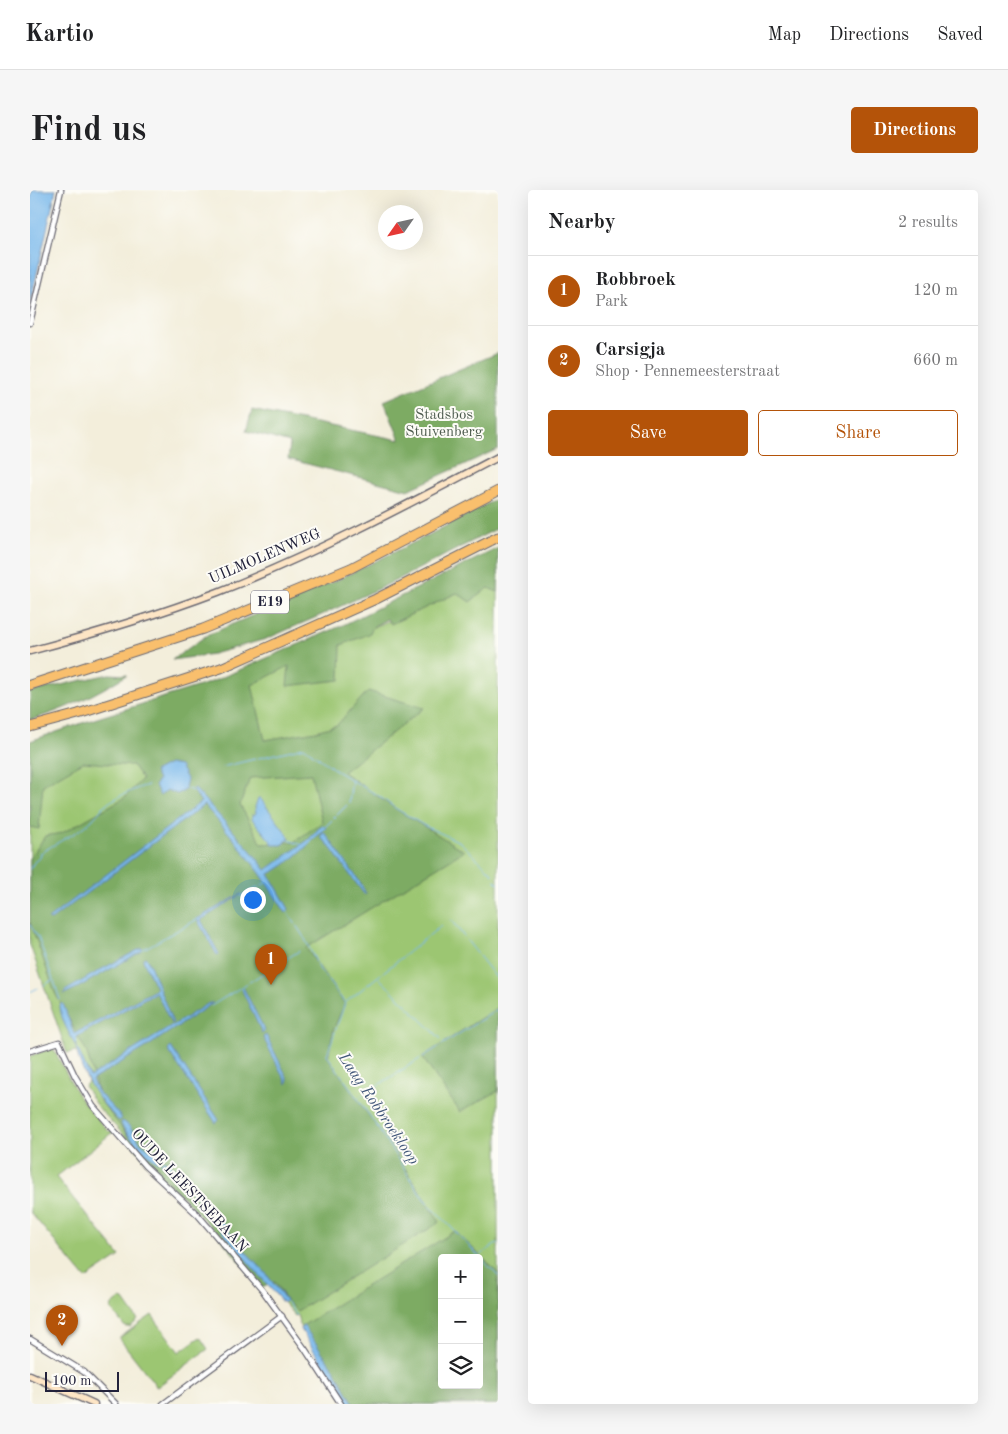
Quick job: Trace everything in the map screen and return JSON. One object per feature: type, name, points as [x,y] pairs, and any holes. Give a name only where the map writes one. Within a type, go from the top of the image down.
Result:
[{"type":"highway","name":"E19","points":[[30,685],[203,630],[350,568],[498,491]]},
{"type":"highway","name":"E19","points":[[30,727],[78,714],[221,668],[376,599],[498,537]]},
{"type":"main road","name":"UILMOLENWEG","points":[[30,651],[132,622],[217,592],[397,511],[498,457]]},
{"type":"main road","points":[[30,1375],[94,1404]]},
{"type":"street","points":[[30,323],[61,190]]},
{"type":"street","name":"OUDE LEESTSEBAAN","points":[[30,1051],[60,1042],[74,1076],[93,1106],[146,1166],[204,1221],[282,1316],[341,1404]]},
{"type":"street","points":[[163,1404],[282,1316]]},
{"type":"street","points":[[30,1339],[84,1372],[116,1404]]},
{"type":"green space","name":"Stadsbos Stuivenberg","points":[[498,353],[498,449],[408,490],[288,459],[290,443],[246,431],[252,410],[400,440],[384,401]]},
{"type":"green space","points":[[498,498],[498,528],[395,581],[266,639],[213,654],[172,660],[204,637],[335,581],[425,537]]},
{"type":"green space","points":[[498,548],[498,592],[488,588],[470,602],[457,593],[391,624],[387,619],[374,626],[369,634],[341,645],[340,680],[287,686],[289,666],[252,685],[265,740],[316,731],[337,725],[368,691],[424,708],[343,772],[396,809],[464,851],[306,948],[345,1004],[334,1028],[328,1057],[394,1151],[440,1222],[297,1311],[288,1303],[275,1282],[262,1288],[210,1226],[133,1143],[100,1100],[87,1053],[55,993],[30,922],[30,859],[45,836],[62,833],[124,798],[142,779],[133,766],[83,762],[43,785],[39,829],[30,827],[30,741],[209,683],[341,626]],"holes":[[[311,774],[322,822],[294,842],[262,844],[240,805],[250,778]]]},
{"type":"green space","points":[[498,570],[498,1404],[348,1404],[298,1323],[297,1315],[295,1316],[233,1245],[190,1202],[156,1173],[96,1105],[84,1086],[88,1082],[76,1051],[67,1053],[30,945],[30,757],[332,645],[464,588]]},
{"type":"green space","points":[[109,674],[127,675],[80,701],[30,720],[30,692]]},
{"type":"green space","points":[[498,1007],[498,1091],[460,1112],[422,1057]]},
{"type":"green space","points":[[53,1048],[79,1097],[109,1132],[111,1130],[113,1132],[56,1177],[120,1256],[86,1279],[30,1212],[30,1056]]},
{"type":"green space","points":[[455,1231],[479,1254],[438,1254],[438,1389],[483,1389],[483,1258],[498,1273],[498,1404],[354,1404],[336,1372],[302,1326]]},
{"type":"green space","points":[[120,1299],[124,1300],[138,1320],[130,1327],[125,1327],[111,1309],[112,1305]]},
{"type":"green space","points":[[152,1315],[179,1352],[200,1337],[208,1349],[157,1387],[119,1338]]},
{"type":"water","points":[[32,190],[56,190],[30,304],[30,200]]},
{"type":"water","points":[[169,764],[180,766],[187,779],[184,791],[177,794],[167,790],[160,796],[155,785],[158,780],[154,772]]},
{"type":"water","points":[[194,788],[266,870],[308,840],[322,825],[326,828],[292,859],[269,874],[289,909],[286,913],[260,873],[204,805],[51,920],[48,919],[201,802],[193,790]]},
{"type":"water","points":[[258,798],[260,798],[290,838],[282,845],[274,845],[252,819],[252,814],[256,813],[255,807]]},
{"type":"water","points":[[325,833],[360,882],[366,894],[364,894],[327,843],[320,837]]},
{"type":"water","points":[[242,894],[201,920],[219,954],[217,955],[197,919]]},
{"type":"water","points":[[142,948],[142,951],[64,994],[65,991],[102,969]]},
{"type":"water","points":[[145,957],[148,960],[173,1023],[170,1021],[156,992],[76,1037],[77,1047],[90,1077],[209,1003],[213,1003],[92,1080],[97,1091],[122,1118],[119,1121],[102,1102],[88,1080],[63,1020],[60,1005],[62,1003],[64,1006],[74,1034],[155,990],[156,988],[143,960]]},
{"type":"water","points":[[243,987],[262,1025],[264,1031],[262,1033],[241,988]]},
{"type":"water","points":[[266,1035],[288,1079],[287,1084],[263,1037]]},
{"type":"water","points":[[171,1047],[219,1120],[216,1123],[168,1050]]},
{"type":"water","points":[[123,1121],[129,1126],[140,1142],[160,1157],[159,1162],[134,1142],[122,1126],[121,1122]]},
{"type":"water","points":[[164,1160],[186,1178],[244,1250],[264,1271],[286,1300],[283,1303],[219,1228],[202,1203],[181,1179],[161,1163]]},
{"type":"water","points":[[303,1325],[334,1369],[354,1404],[348,1404],[301,1329]]},
{"type":"waterway","points":[[222,767],[304,747],[338,772],[379,796],[395,808],[425,826],[460,842],[493,874]]},
{"type":"waterway","points":[[324,828],[349,803],[352,780]]},
{"type":"waterway","points":[[30,869],[35,861],[40,858],[41,853],[84,827],[107,804],[124,794],[148,785]]},
{"type":"waterway","points":[[185,788],[193,791]]},
{"type":"waterway","points":[[289,840],[302,845]]},
{"type":"waterway","points":[[495,880],[498,883]]},
{"type":"waterway","points":[[262,885],[267,882]]},
{"type":"waterway","points":[[241,896],[258,887]]},
{"type":"waterway","name":"Laag Robbroekloop","points":[[287,911],[305,939],[320,970],[345,1003],[327,1055],[370,1116],[424,1199],[498,1276]]},
{"type":"waterway","points":[[142,950],[198,919]]},
{"type":"waterway","points":[[451,920],[498,980]]},
{"type":"waterway","points":[[30,925],[38,937],[53,980],[44,985]]},
{"type":"waterway","points":[[346,1002],[441,926]]},
{"type":"waterway","points":[[211,1006],[299,951]]},
{"type":"waterway","points":[[379,978],[441,1039]]},
{"type":"waterway","points":[[54,981],[60,1000]]},
{"type":"waterway","points":[[30,992],[38,988]]},
{"type":"waterway","points":[[358,1098],[498,1009]]},
{"type":"waterway","points":[[482,1254],[498,1243]]},
{"type":"waterway","name":"Laag Robbroekloop","points":[[286,1301],[296,1315]]},
{"type":"place","name":"Robbroek","points":[[271,985]]},
{"type":"place","name":"Carsigja","points":[[62,1346]]}]
